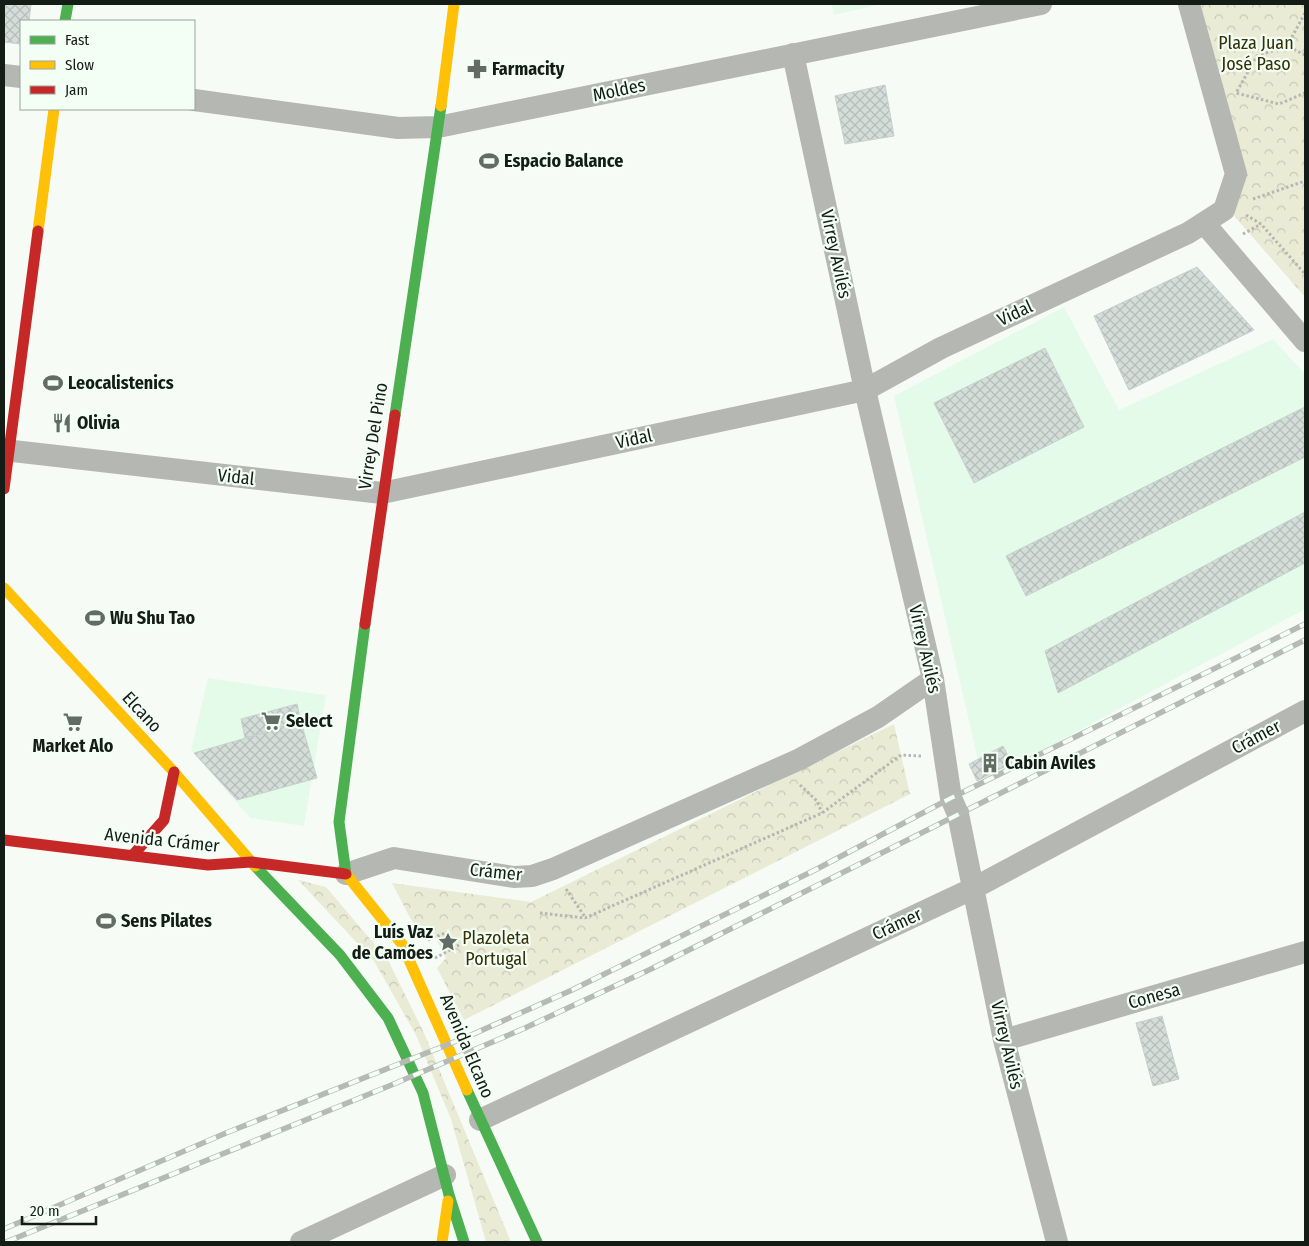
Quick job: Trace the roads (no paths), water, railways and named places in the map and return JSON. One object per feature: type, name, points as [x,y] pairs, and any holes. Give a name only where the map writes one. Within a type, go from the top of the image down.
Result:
[{"type":"street","points":[[66,20],[68,4]]},
{"type":"street","name":"Virrey Del Pino","points":[[346,874],[340,822],[382,493],[404,361],[454,4]]},
{"type":"street","name":"Moldes","points":[[195,100],[398,128],[438,126],[1041,4]]},
{"type":"street","name":"Vidal","points":[[6,451],[382,493],[865,390],[941,348],[1033,304],[1130,262],[1204,223],[1228,208],[1236,174],[1189,4]]},
{"type":"street","name":"Virrey Avilés","points":[[793,54],[865,390],[933,679],[947,758],[951,798],[958,814],[1004,1040],[1057,1242]]},
{"type":"street","points":[[4,75],[20,77]]},
{"type":"street","points":[[4,489],[6,451],[54,110]]},
{"type":"street","points":[[1204,223],[1305,341]]},
{"type":"street","name":"Elcano","points":[[4,588],[174,772],[252,862]]},
{"type":"street","name":"Crámer","points":[[346,874],[394,858],[514,877],[532,876],[553,869],[800,758],[878,717],[933,679]]},
{"type":"street","name":"Crámer","points":[[480,1120],[974,888],[1305,711]]},
{"type":"street","points":[[133,855],[164,820],[174,772]]},
{"type":"street","name":"Avenida Crámer","points":[[4,840],[208,866],[252,862],[346,874]]},
{"type":"street","points":[[252,862],[340,955],[388,1018],[423,1093],[464,1242]]},
{"type":"street","name":"Avenida Elcano","points":[[346,874],[402,944],[480,1120],[537,1242]]},
{"type":"street","name":"Conesa","points":[[1004,1040],[1305,952]]},
{"type":"street","points":[[301,1242],[447,1185]]},
{"type":"street","points":[[442,1242],[447,1185]]},
{"type":"railway","points":[[4,1229],[226,1133],[469,1036],[572,990],[815,870],[951,798],[1305,624]]},
{"type":"railway","points":[[6,1242],[389,1086],[525,1028],[651,969],[1305,640]]},
{"type":"place","name":"Farmacity","points":[[477,69]]},
{"type":"place","name":"Espacio Balance","points":[[489,161]]},
{"type":"place","name":"Leocalistenics","points":[[53,383]]},
{"type":"place","name":"Olivia","points":[[62,423]]},
{"type":"place","name":"Wu Shu Tao","points":[[95,618]]},
{"type":"place","name":"Select","points":[[271,721]]},
{"type":"place","name":"Market Alo","points":[[73,722]]},
{"type":"place","name":"Cabin Aviles","points":[[990,763]]},
{"type":"place","name":"Sens Pilates","points":[[106,921]]},
{"type":"place","name":"Luís Vaz de Camões","points":[[448,942]]},
{"type":"park label","name":"Plaza Juan José Paso","points":[[1256,53]]},
{"type":"park label","name":"Plazoleta Portugal","points":[[496,948]]}]
